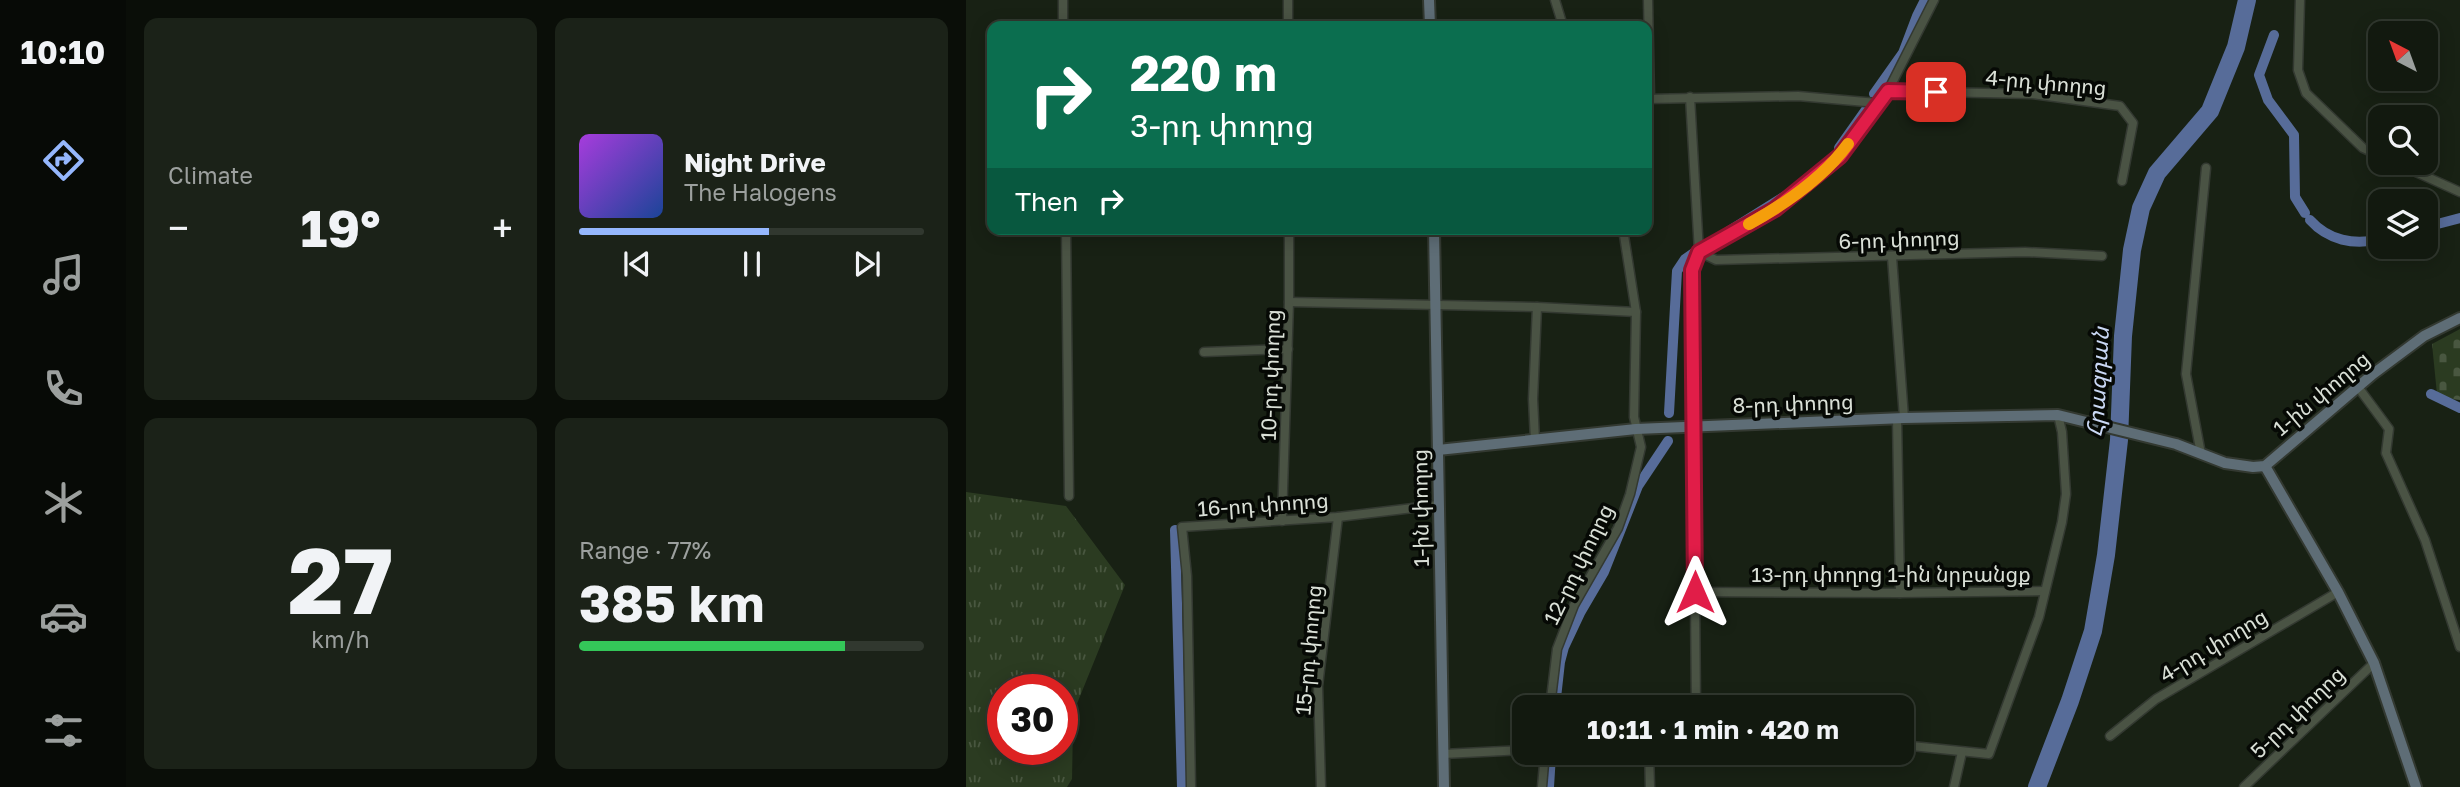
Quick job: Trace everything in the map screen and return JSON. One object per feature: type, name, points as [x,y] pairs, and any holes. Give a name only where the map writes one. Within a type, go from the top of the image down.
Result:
[{"type":"main road","points":[[1429,0],[1430,21]]},
{"type":"main road","name":"1-ին փողոց","points":[[1434,235],[1444,787]]},
{"type":"main road","name":"1-ին փողոց","points":[[2265,466],[2358,387],[2424,336],[2460,318]]},
{"type":"main road","name":"8-րդ փողոց","points":[[1438,450],[1636,429],[1901,418],[2062,416],[2176,444],[2201,454]]},
{"type":"main road","points":[[2201,454],[2225,463],[2265,466],[2338,592],[2374,663],[2416,787]]},
{"type":"street","points":[[1063,0],[1063,21]]},
{"type":"street","points":[[1288,0],[1288,21]]},
{"type":"street","points":[[1555,0],[1561,21]]},
{"type":"street","points":[[1648,0],[1648,21]]},
{"type":"street","points":[[1699,252],[1775,209],[1840,156],[1888,91],[1934,0]]},
{"type":"street","points":[[2301,0],[2298,70],[2306,93],[2368,150]]},
{"type":"street","name":"4-րդ փողոց","points":[[1888,91],[2032,93],[2120,106],[2133,123],[2122,181]]},
{"type":"street","points":[[1652,99],[1798,96],[1877,103]]},
{"type":"street","points":[[1690,97],[1699,252],[1692,270],[1696,695]]},
{"type":"street","points":[[2201,454],[2186,374],[2206,168]]},
{"type":"street","points":[[2422,175],[2460,192]]},
{"type":"street","points":[[1066,235],[1069,496]]},
{"type":"street","name":"10-րդ փողոց","points":[[1282,521],[1289,235]]},
{"type":"street","name":"12-րդ փողոց","points":[[1551,695],[1557,649],[1574,606],[1618,528],[1630,494],[1641,447],[1634,417],[1636,312],[1624,235]]},
{"type":"street","name":"6-րդ փողոց","points":[[1699,252],[1716,260],[2025,252],[2102,256]]},
{"type":"street","points":[[1892,257],[1901,418],[1900,593]]},
{"type":"street","points":[[1289,302],[1537,307],[1636,312]]},
{"type":"street","points":[[1535,440],[1533,399],[1537,307]]},
{"type":"street","points":[[1204,352],[1288,349]]},
{"type":"street","points":[[2358,387],[2389,429],[2386,453],[2425,540],[2460,647]]},
{"type":"street","points":[[1914,746],[1989,754],[2039,617],[2066,494],[2062,416]]},
{"type":"street","name":"16-րդ փողոց","points":[[1191,787],[1187,576],[1182,527],[1338,517],[1438,505]]},
{"type":"street","name":"15-րդ փողոց","points":[[1321,787],[1318,686],[1338,517]]},
{"type":"street","name":"13-րդ փողոց 1-ին նրբանցք","points":[[1695,592],[2045,591]]},
{"type":"street","name":"4-րդ փողոց","points":[[2110,736],[2156,699],[2338,592]]},
{"type":"street","name":"5-րդ փողոց","points":[[2244,787],[2374,663]]},
{"type":"street","points":[[1443,754],[1512,751]]},
{"type":"street","points":[[1954,787],[1962,752]]},
{"type":"street","points":[[1542,787],[1544,765]]},
{"type":"street","points":[[1649,765],[1650,787]]},
{"type":"green space","points":[[2460,329],[2460,400],[2443,398],[2437,394],[2432,344]]},
{"type":"green space","points":[[966,492],[1066,506],[1125,585],[1078,701],[1078,674],[987,674],[987,765],[1072,765],[1072,779],[1067,787],[966,787]]},
{"type":"waterway","points":[[1874,94],[1903,53],[1925,0]]},
{"type":"waterway","name":"Հրազդան","points":[[2037,787],[2093,631],[2106,555],[2119,440],[2123,336],[2132,250],[2141,208],[2157,173],[2210,111],[2236,47],[2247,0]]},
{"type":"waterway","points":[[2274,35],[2259,75],[2268,100],[2294,135],[2295,197],[2305,213]]},
{"type":"waterway","points":[[1839,148],[1868,107]]},
{"type":"waterway","points":[[1729,231],[1790,193]]},
{"type":"waterway","points":[[2438,224],[2460,218]]},
{"type":"waterway","points":[[2310,220],[2333,237],[2368,241]]},
{"type":"waterway","points":[[1669,413],[1677,271],[1685,259],[1695,252]]},
{"type":"waterway","points":[[2431,394],[2460,408]]},
{"type":"waterway","points":[[1556,695],[1564,647],[1604,572],[1638,486],[1668,441]]},
{"type":"waterway","points":[[1175,530],[1182,787]]},
{"type":"waterway","points":[[1549,787],[1550,765]]},
{"type":"slow traffic","points":[[1749,224],[1775,209],[1814,179],[1840,156],[1848,144]]},
{"type":"route","points":[[1695,592],[1692,270],[1699,252],[1775,209],[1814,179],[1840,156],[1888,91],[1936,92]]}]
